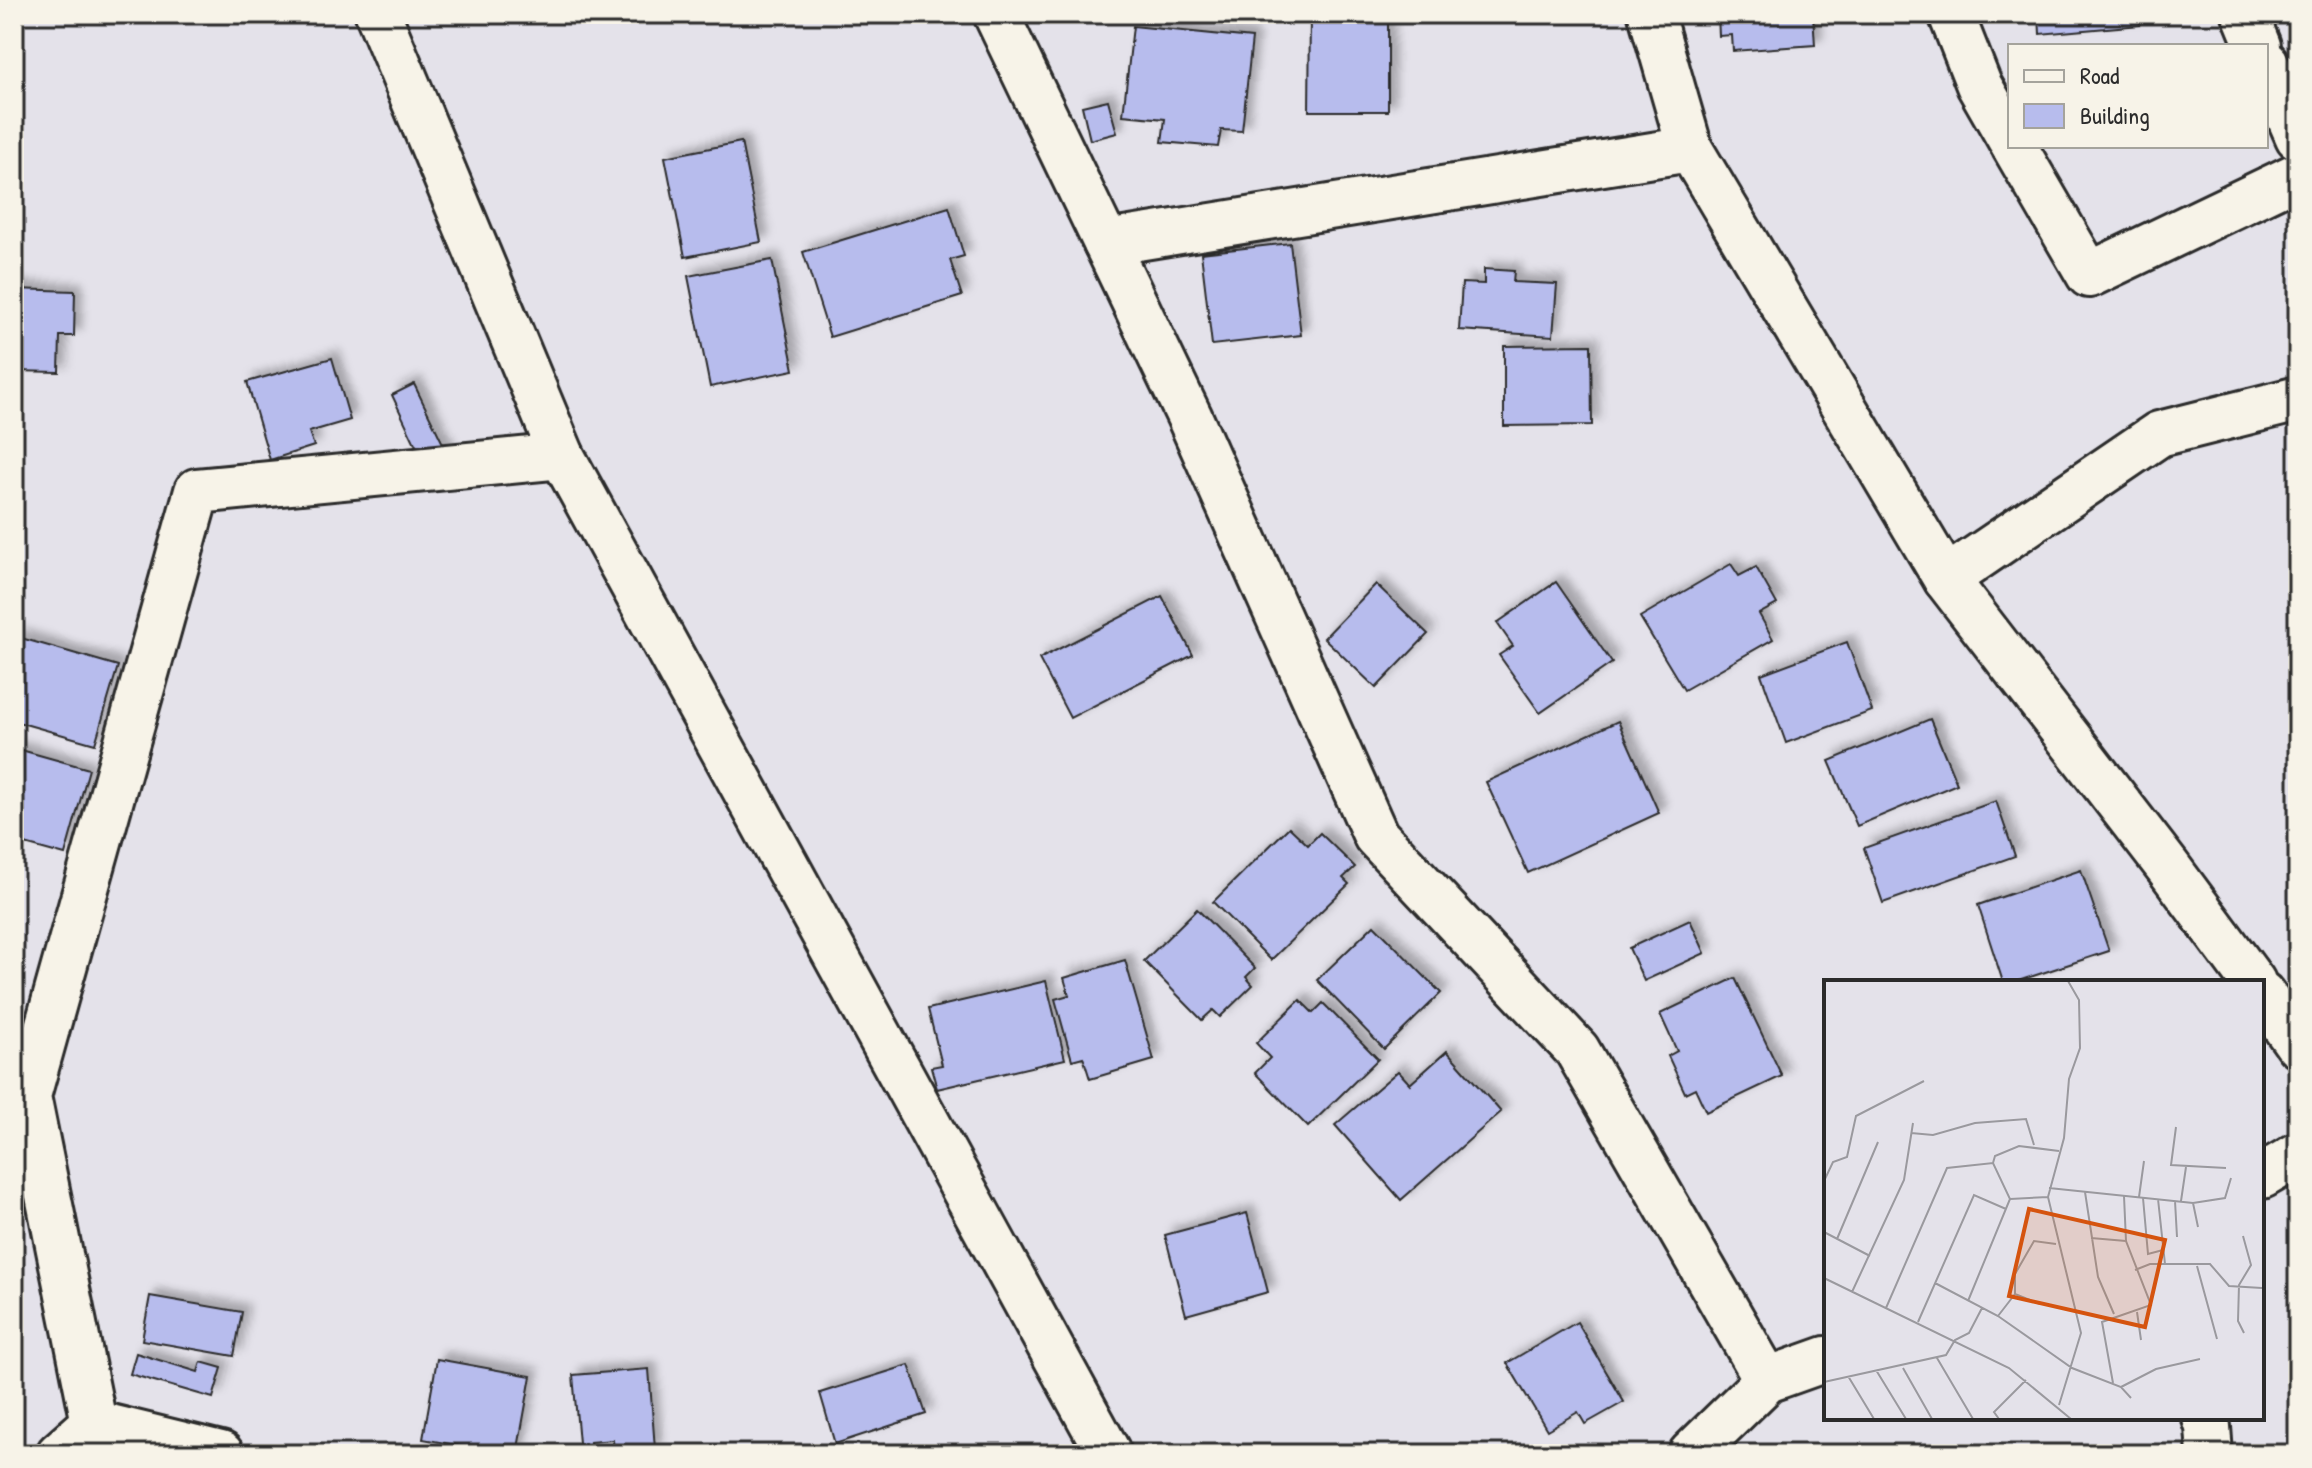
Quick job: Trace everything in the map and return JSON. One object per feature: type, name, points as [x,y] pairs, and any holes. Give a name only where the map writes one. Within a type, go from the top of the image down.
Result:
[{"type":"street","points":[[378,14],[562,456],[1109,1454]]},
{"type":"street","points":[[996,14],[1189,416],[1376,836],[1577,1050],[1767,1380]]},
{"type":"street","points":[[1651,14],[1690,149],[1946,579],[2252,980]]},
{"type":"street","points":[[1951,14],[1979,85],[2008,136]]},
{"type":"street","points":[[2245,14],[2257,44]]},
{"type":"street","points":[[2268,68],[2298,137]]},
{"type":"street","points":[[2015,148],[2089,275],[2298,175]]},
{"type":"street","points":[[1106,243],[1690,149]]},
{"type":"street","points":[[1946,579],[2159,434],[2298,399]]},
{"type":"street","points":[[94,1423],[28,1096],[197,491],[562,456]]},
{"type":"street","points":[[2264,997],[2298,1045]]},
{"type":"street","points":[[2264,1175],[2298,1155]]},
{"type":"street","points":[[1691,1454],[1767,1380],[1824,1360]]},
{"type":"street","points":[[2206,1420],[2210,1454]]},
{"type":"street","points":[[59,1454],[94,1423]]},
{"type":"street","points":[[94,1423],[221,1454]]},
{"type":"building","points":[[1310,14],[1388,14],[1388,111],[1309,111]]},
{"type":"building","points":[[1718,14],[1813,14],[1815,45],[1733,51],[1732,35],[1719,36]]},
{"type":"building","points":[[2039,14],[2139,14],[2140,25],[2040,34]]},
{"type":"building","points":[[1133,26],[1252,38],[1242,131],[1221,130],[1218,147],[1162,142],[1165,119],[1123,115]]},
{"type":"building","points":[[1108,100],[1117,133],[1090,140],[1082,106]]},
{"type":"building","points":[[741,142],[761,242],[685,257],[665,157]]},
{"type":"building","points":[[949,207],[964,256],[950,260],[962,296],[830,337],[803,252]]},
{"type":"building","points":[[1290,243],[1301,335],[1212,345],[1201,253]]},
{"type":"building","points":[[772,260],[794,370],[710,387],[688,276]]},
{"type":"building","points":[[1484,269],[1514,271],[1513,282],[1557,284],[1553,336],[1459,330],[1462,283],[1484,284]]},
{"type":"building","points":[[14,289],[75,291],[74,336],[60,336],[59,372],[14,371]]},
{"type":"building","points":[[1591,345],[1592,425],[1504,426],[1504,346]]},
{"type":"building","points":[[332,358],[350,420],[309,432],[314,446],[270,460],[247,382]]},
{"type":"building","points":[[414,384],[449,456],[426,467],[392,395]]},
{"type":"building","points":[[1731,564],[1739,576],[1756,567],[1777,604],[1759,614],[1773,639],[1684,690],[1640,617]]},
{"type":"building","points":[[1556,582],[1612,663],[1540,713],[1499,655],[1513,646],[1497,623]]},
{"type":"building","points":[[1376,584],[1428,634],[1376,688],[1324,638]]},
{"type":"building","points":[[1162,596],[1193,655],[1070,718],[1039,659]]},
{"type":"building","points":[[14,636],[118,666],[95,744],[14,721]]},
{"type":"building","points":[[1847,642],[1872,711],[1786,743],[1761,674]]},
{"type":"building","points":[[1930,719],[1957,784],[1857,826],[1829,761]]},
{"type":"building","points":[[1618,721],[1659,813],[1528,873],[1486,782]]},
{"type":"building","points":[[14,748],[89,769],[65,855],[14,841]]},
{"type":"building","points":[[1996,801],[2015,856],[1883,903],[1864,848]]},
{"type":"building","points":[[1289,827],[1308,845],[1320,833],[1355,867],[1343,878],[1349,884],[1271,960],[1213,902]]},
{"type":"building","points":[[2081,870],[2109,951],[2021,980],[2002,980],[1978,905]]},
{"type":"building","points":[[1197,909],[1255,968],[1246,977],[1253,985],[1220,1017],[1213,1010],[1202,1020],[1144,961]]},
{"type":"building","points":[[1690,920],[1705,953],[1644,981],[1629,948]]},
{"type":"building","points":[[1374,925],[1441,993],[1384,1049],[1317,980]]},
{"type":"building","points":[[1125,960],[1154,1060],[1090,1079],[1083,1057],[1072,1060],[1055,999],[1069,995],[1064,978]]},
{"type":"building","points":[[1735,978],[1782,1076],[1706,1112],[1695,1088],[1685,1093],[1668,1056],[1677,1051],[1660,1014]]},
{"type":"building","points":[[1046,981],[1065,1059],[937,1089],[931,1067],[942,1065],[928,1009]]},
{"type":"building","points":[[1300,1000],[1313,1013],[1323,1003],[1378,1059],[1308,1127],[1255,1073],[1270,1058],[1256,1043]]},
{"type":"building","points":[[1447,1051],[1501,1112],[1401,1200],[1335,1125],[1398,1071],[1410,1084]]},
{"type":"building","points":[[1247,1213],[1268,1292],[1186,1315],[1165,1235]]},
{"type":"building","points":[[150,1296],[242,1312],[234,1356],[142,1340]]},
{"type":"building","points":[[1577,1322],[1624,1402],[1585,1424],[1578,1412],[1547,1430],[1507,1363]]},
{"type":"building","points":[[136,1353],[198,1372],[201,1362],[222,1368],[213,1398],[130,1374]]},
{"type":"building","points":[[437,1359],[531,1376],[517,1454],[423,1439]]},
{"type":"building","points":[[909,1365],[926,1414],[835,1444],[820,1393]]},
{"type":"building","points":[[649,1369],[655,1449],[614,1452],[613,1440],[590,1442],[590,1454],[580,1454],[573,1375]]}]
